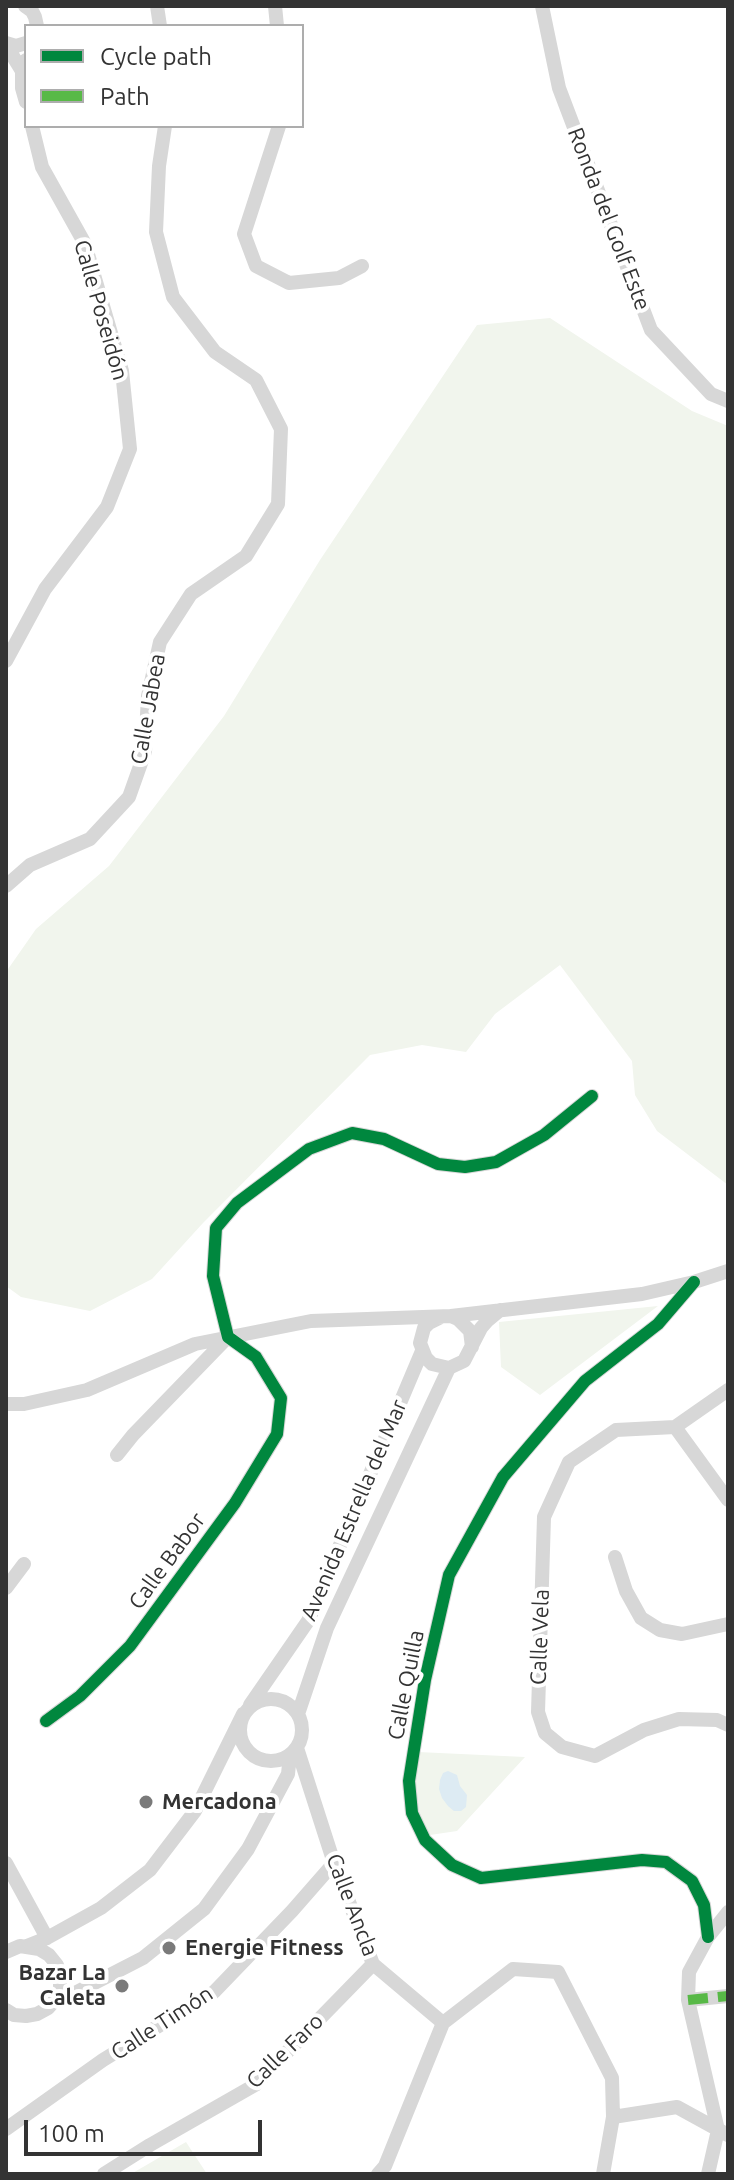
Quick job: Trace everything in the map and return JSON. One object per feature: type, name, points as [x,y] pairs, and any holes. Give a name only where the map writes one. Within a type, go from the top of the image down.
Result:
[{"type":"street","points":[[25,6],[32,11],[37,24]]},
{"type":"street","name":"Ronda del Golf Este","points":[[542,6],[559,88],[651,330],[711,394],[728,401]]},
{"type":"street","points":[[6,44],[24,65],[24,95]]},
{"type":"street","name":"Calle Poseidón","points":[[6,661],[45,589],[107,507],[130,449],[122,371],[85,244],[42,167],[32,128]]},
{"type":"street","name":"Calle Jabea","points":[[6,886],[30,865],[90,839],[129,797],[145,752],[148,696],[160,642],[191,594],[246,556],[278,504],[281,429],[275,417],[256,380],[215,352],[173,297],[156,232],[159,166],[165,128]]},
{"type":"street","points":[[278,128],[244,234],[256,266],[289,283],[339,278],[362,266]]},
{"type":"street","points":[[228,1337],[213,1276],[216,1228],[237,1203],[309,1149],[352,1133],[384,1139],[438,1164],[465,1167],[496,1162],[544,1135],[592,1096]]},
{"type":"street","points":[[6,1404],[24,1404],[87,1390],[195,1344],[311,1321],[447,1316],[642,1294],[728,1271]]},
{"type":"street","name":"Calle Quilla","points":[[694,1282],[658,1324],[585,1381],[503,1477],[449,1575],[425,1680],[409,1781],[412,1813],[425,1840],[452,1865],[481,1878],[642,1860],[666,1862],[692,1881],[704,1905],[708,1937]]},
{"type":"street","points":[[392,1318],[405,1322],[432,1364],[449,1368],[464,1361],[481,1328],[500,1310]]},
{"type":"street","points":[[421,1343],[429,1323],[447,1316],[465,1324],[470,1331],[472,1347]]},
{"type":"street","points":[[117,1455],[228,1337]]},
{"type":"street","name":"Calle Babor","points":[[46,1721],[80,1696],[130,1646],[235,1503],[277,1434],[281,1398],[256,1357],[228,1337]]},
{"type":"street","name":"Avenida Estrella del Mar","points":[[8,1947],[27,1946],[47,1938],[101,1908],[150,1870],[195,1811],[247,1709],[308,1621],[421,1343]]},
{"type":"street","name":"Avenida Estrella del Mar","points":[[293,1751],[302,1731],[298,1714],[327,1628],[449,1368]]},
{"type":"street","points":[[728,1390],[675,1427],[728,1500]]},
{"type":"street","name":"Calle Vela","points":[[675,1427],[616,1430],[569,1462],[544,1517],[538,1712],[545,1733],[562,1747],[595,1756],[644,1730],[679,1719],[717,1720],[728,1725]]},
{"type":"street","points":[[615,1557],[626,1591],[641,1618],[660,1630],[682,1634],[728,1624]]},
{"type":"street","points":[[6,1588],[24,1564]]},
{"type":"street","points":[[293,1751],[280,1760],[259,1759],[243,1745],[239,1724],[247,1709],[258,1700],[276,1698],[285,1701],[298,1714]]},
{"type":"street","points":[[56,1999],[73,1994],[143,1958],[204,1909],[248,1849],[288,1774],[293,1751]]},
{"type":"street","name":"Calle Ancla","points":[[293,1751],[373,1964],[443,2023]]},
{"type":"street","points":[[6,1863],[47,1938]]},
{"type":"street","name":"Calle Timón","points":[[6,2129],[103,2060],[214,1992],[334,1863]]},
{"type":"street","points":[[708,2174],[723,2132],[688,2000],[689,1972],[708,1937],[728,1912]]},
{"type":"street","points":[[6,2025],[48,2008],[60,1988],[57,1965],[49,1955],[27,1946]]},
{"type":"street","name":"Calle Faro","points":[[104,2174],[255,2085],[373,1964]]},
{"type":"street","points":[[378,2174],[385,2166],[443,2023],[513,1969],[558,1972],[612,2078],[613,2117],[603,2174]]},
{"type":"street","points":[[688,2000],[728,1996]]},
{"type":"street","points":[[6,2010],[14,2015],[26,2016]]},
{"type":"street","points":[[613,2117],[677,2107],[723,2132]]},
{"type":"shaded area","points":[[550,318],[692,411],[728,426],[728,1185],[657,1131],[635,1095],[632,1061],[560,965],[495,1014],[466,1052],[422,1045],[370,1055],[203,1223],[152,1279],[90,1311],[21,1297],[6,1286],[6,972],[36,929],[109,866],[224,716],[320,560],[477,325]]},
{"type":"shaded area","points":[[658,1306],[540,1395],[501,1367],[499,1322]]},
{"type":"shaded area","points":[[418,1752],[525,1757],[457,1831],[430,1835],[416,1814],[413,1778]]},
{"type":"shaded area","points":[[448,1771],[457,1775],[467,1795],[466,1807],[461,1811],[454,1811],[448,1806],[439,1789],[443,1773]]},
{"type":"shaded area","points":[[186,2142],[207,2174],[131,2174]]},
{"type":"marked path","points":[[688,2000],[728,1996]]},
{"type":"cycle path","points":[[46,1721],[80,1696],[130,1646],[235,1503],[277,1434],[281,1398],[256,1357],[228,1337],[213,1276],[216,1228],[237,1203],[309,1149],[352,1133],[384,1139],[438,1164],[465,1167],[496,1162],[544,1135],[592,1096]]},
{"type":"cycle path","points":[[694,1282],[658,1324],[585,1381],[503,1477],[449,1575],[425,1680],[409,1781],[412,1813],[425,1840],[452,1865],[481,1878],[642,1860],[666,1862],[692,1881],[704,1905],[708,1937]]},
{"type":"place","name":"Mercadona","points":[[146,1802]]},
{"type":"place","name":"Energie Fitness","points":[[169,1948]]},
{"type":"place","name":"Bazar La Caleta","points":[[122,1986]]}]
